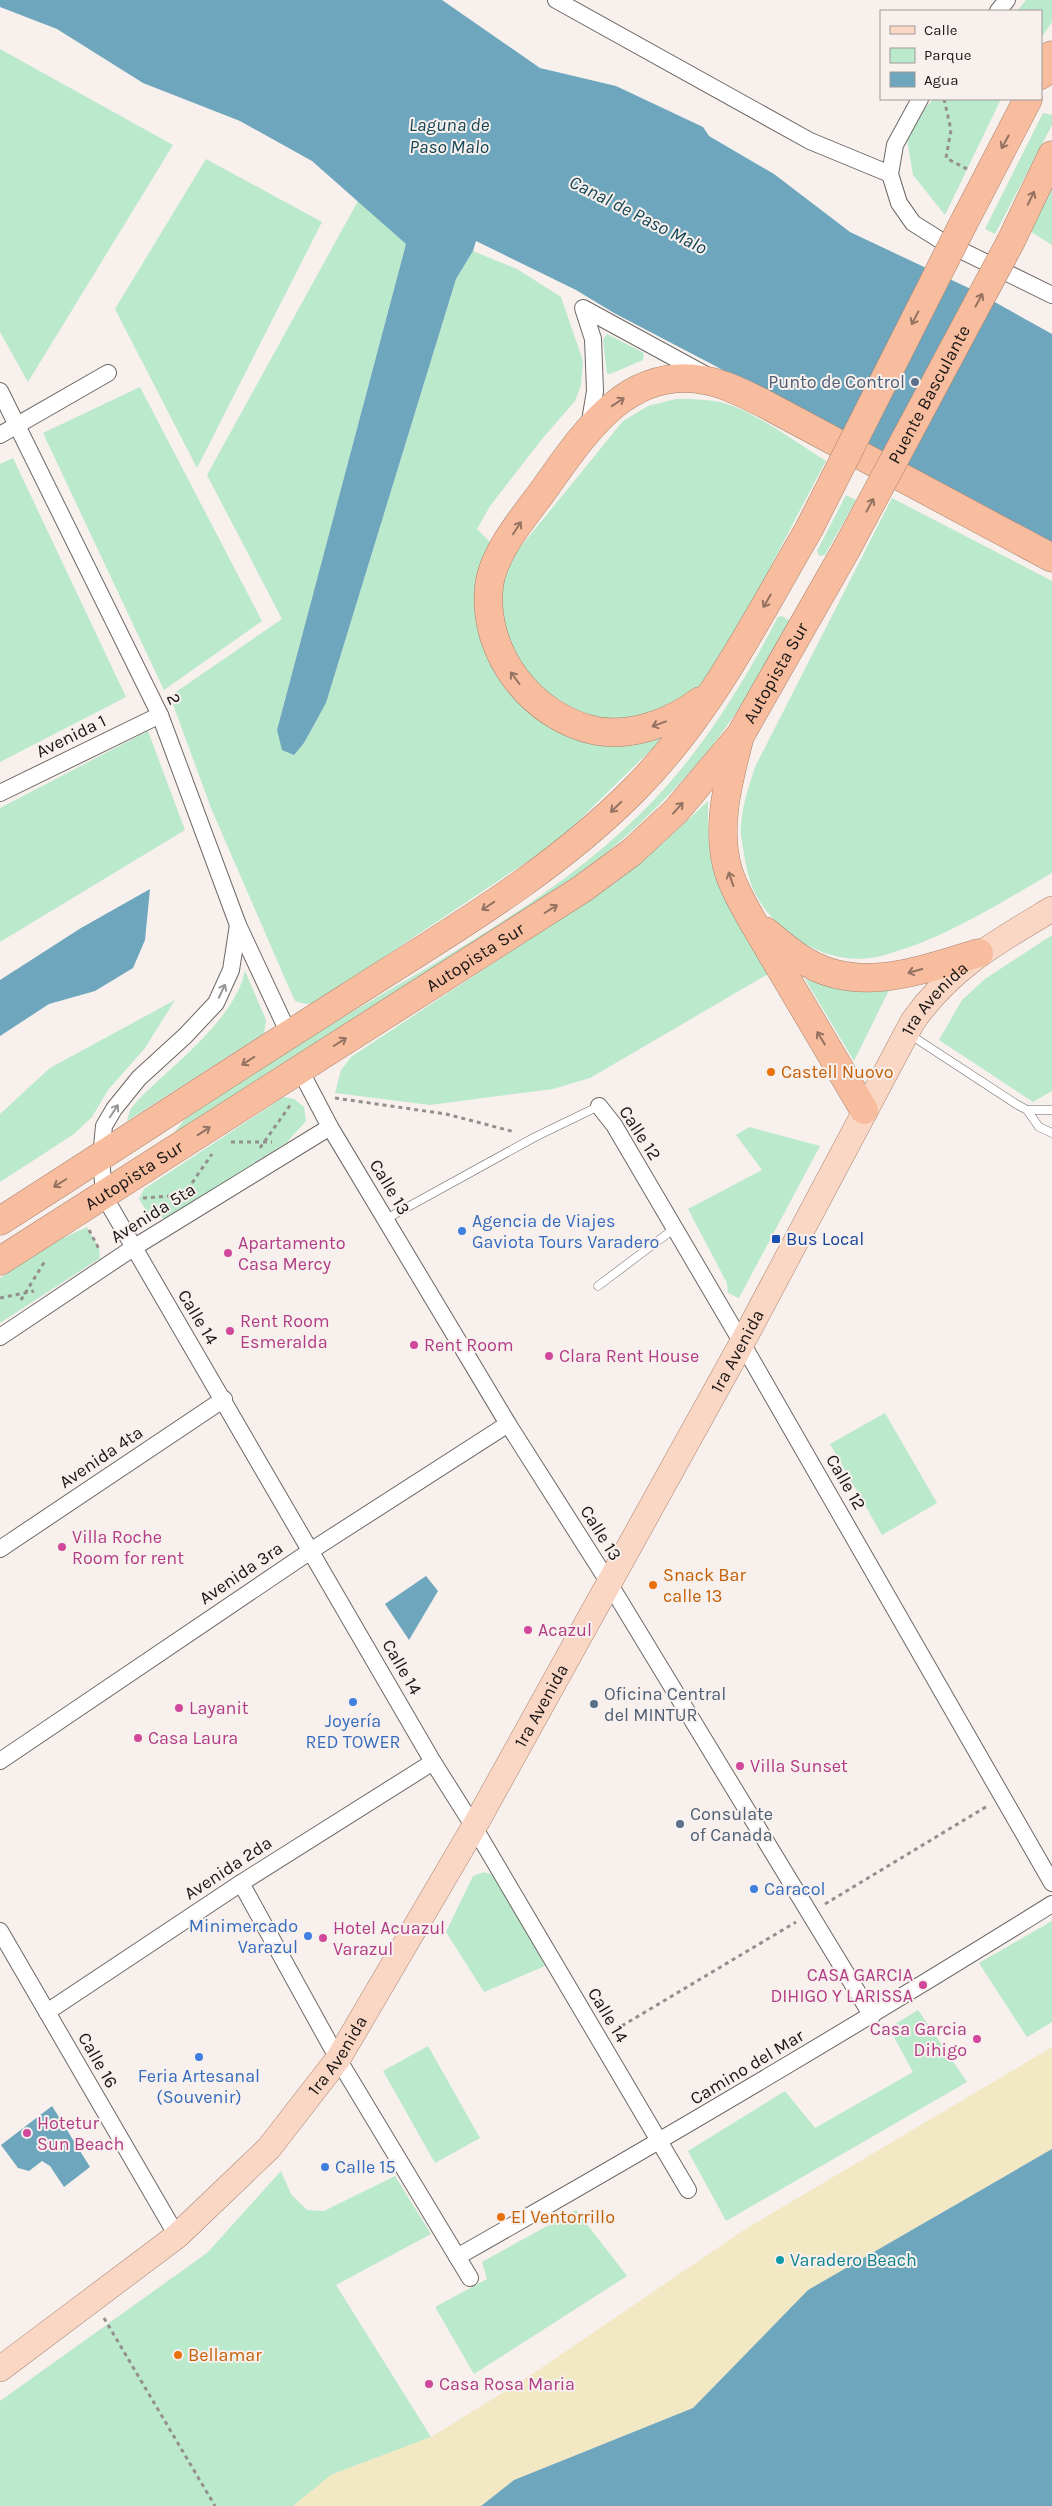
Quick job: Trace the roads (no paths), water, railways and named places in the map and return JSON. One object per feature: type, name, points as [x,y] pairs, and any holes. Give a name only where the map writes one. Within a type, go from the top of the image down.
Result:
[{"type":"highway","name":"Autopista Sur","points":[[0,1221],[463,923],[557,858],[597,826],[635,789],[672,748],[716,690],[809,529],[985,178],[1027,100]]},
{"type":"highway","name":"Puente Basculante","points":[[847,548],[1011,241],[1052,155]]},
{"type":"highway","points":[[716,690],[692,708],[669,720],[647,728],[598,731],[576,724],[546,709],[525,691],[506,666],[492,628],[489,588],[492,574],[522,519],[589,428],[605,410],[632,393],[655,383],[685,379],[703,380],[723,385],[763,403],[1052,558]]},
{"type":"highway","name":"Autopista Sur","points":[[0,1262],[299,1068],[582,889],[625,857],[676,811],[741,734],[847,548]]},
{"type":"highway","points":[[781,577],[819,597]]},
{"type":"highway","points":[[741,734],[726,801],[724,845],[729,873],[736,891],[753,922],[864,1110]]},
{"type":"highway","points":[[753,922],[807,963],[843,977],[875,978],[904,974],[979,953]]},
{"type":"main road","name":"1ra Avenida","points":[[0,2369],[93,2301],[176,2236],[269,2148],[338,2059],[474,1827],[742,1343],[906,1033],[932,995],[979,953],[1052,909]]},
{"type":"street","points":[[556,0],[810,141],[890,174]]},
{"type":"street","points":[[998,10],[1007,0]]},
{"type":"street","points":[[919,100],[895,145],[890,174],[899,203],[913,223],[940,240],[1052,295]]},
{"type":"street","points":[[589,428],[595,391],[593,338],[583,308],[723,385]]},
{"type":"street","points":[[0,435],[108,373]]},
{"type":"street","name":"2","points":[[0,391],[160,715],[238,925],[289,1034]]},
{"type":"street","name":"Avenida 1","points":[[0,793],[160,715]]},
{"type":"street","name":"Calle 14","points":[[238,925],[231,970],[216,1003],[185,1036],[139,1078],[114,1109],[104,1126],[102,1157],[104,1196],[133,1248],[224,1398],[433,1762],[474,1827],[688,2190]]},
{"type":"street","name":"Calle 13","points":[[299,1068],[330,1127],[508,1424],[609,1583],[872,2016]]},
{"type":"street","name":"Calle 12","points":[[599,1106],[614,1125],[676,1228],[1052,1883]]},
{"type":"street","name":"Avenida 5ta","points":[[0,1336],[133,1248],[330,1127]]},
{"type":"street","name":"Avenida 4ta","points":[[0,1549],[224,1398]]},
{"type":"street","name":"Avenida 3ra","points":[[0,1761],[312,1550],[508,1424]]},
{"type":"street","name":"Avenida 2da","points":[[47,2012],[241,1883],[433,1762]]},
{"type":"street","points":[[241,1883],[338,2059],[470,2278]]},
{"type":"street","name":"Camino del Mar","points":[[457,2257],[660,2142],[872,2016],[1052,1904]]},
{"type":"street","name":"Calle 16","points":[[0,1931],[176,2236]]},
{"type":"lane","points":[[906,1033],[1027,1110],[1039,1127],[1052,1133]]},
{"type":"lane","points":[[386,1219],[535,1137],[599,1106]]},
{"type":"lane","points":[[1027,1110],[1052,1110]]},
{"type":"lane","points":[[598,1286],[676,1228]]},
{"type":"water","name":"Laguna de Paso Malo","points":[[0,0],[442,0],[540,68],[616,86],[703,127],[709,136],[774,174],[850,232],[975,291],[1052,334],[1052,542],[614,313],[576,290],[476,241],[473,251],[456,279],[326,703],[304,743],[294,755],[282,750],[277,730],[406,244],[312,161],[240,121],[143,83],[57,29],[0,7]]},
{"type":"water","points":[[150,889],[145,940],[133,968],[95,991],[49,1004],[0,1036],[0,980],[81,928]]},
{"type":"water","points":[[426,1576],[438,1591],[409,1640],[385,1604]]},
{"type":"water","points":[[52,2106],[90,2167],[64,2187],[50,2166],[42,2161],[29,2171],[18,2168],[1,2145]]},
{"type":"water","points":[[1052,2149],[1052,2506],[481,2506],[514,2480],[693,2408],[808,2290]]},
{"type":"place","name":"Punto de Control","points":[[915,382]]},
{"type":"place","name":"Castell Nuovo","points":[[771,1072]]},
{"type":"place","name":"Agencia de Viajes Gaviota Tours Varadero","points":[[462,1231]]},
{"type":"place","name":"Bus Local","points":[[776,1239]]},
{"type":"place","name":"Apartamento Casa Mercy","points":[[228,1253]]},
{"type":"place","name":"Rent Room Esmeralda","points":[[230,1331]]},
{"type":"place","name":"Rent Room","points":[[414,1345]]},
{"type":"place","name":"Clara Rent House","points":[[549,1356]]},
{"type":"place","name":"Villa Roche Room for rent","points":[[62,1547]]},
{"type":"place","name":"Snack Bar calle 13","points":[[653,1585]]},
{"type":"place","name":"Acazul","points":[[528,1630]]},
{"type":"place","name":"Joyería RED TOWER","points":[[353,1702]]},
{"type":"place","name":"Oficina Central del MINTUR","points":[[594,1704]]},
{"type":"place","name":"Layanit","points":[[179,1708]]},
{"type":"place","name":"Casa Laura","points":[[138,1738]]},
{"type":"place","name":"Villa Sunset","points":[[740,1766]]},
{"type":"place","name":"Consulate of Canada","points":[[680,1824]]},
{"type":"place","name":"Caracol","points":[[754,1889]]},
{"type":"place","name":"Minimercado Varazul","points":[[308,1936]]},
{"type":"place","name":"Hotel Acuazul Varazul","points":[[323,1938]]},
{"type":"place","name":"CASA GARCIA DIHIGO Y LARISSA","points":[[923,1985]]},
{"type":"place","name":"Casa Garcia Dihigo","points":[[977,2039]]},
{"type":"place","name":"Feria Artesanal (Souvenir)","points":[[199,2057]]},
{"type":"place","name":"Hotetur Sun Beach","points":[[27,2133]]},
{"type":"place","name":"Calle 15","points":[[325,2167]]},
{"type":"place","name":"El Ventorrillo","points":[[501,2217]]},
{"type":"place","name":"Varadero Beach","points":[[780,2260]]},
{"type":"place","name":"Bellamar","points":[[178,2355]]},
{"type":"place","name":"Casa Rosa Maria","points":[[429,2384]]},
{"type":"water label","name":"Canal de Paso Malo","points":[[638,215]]}]
